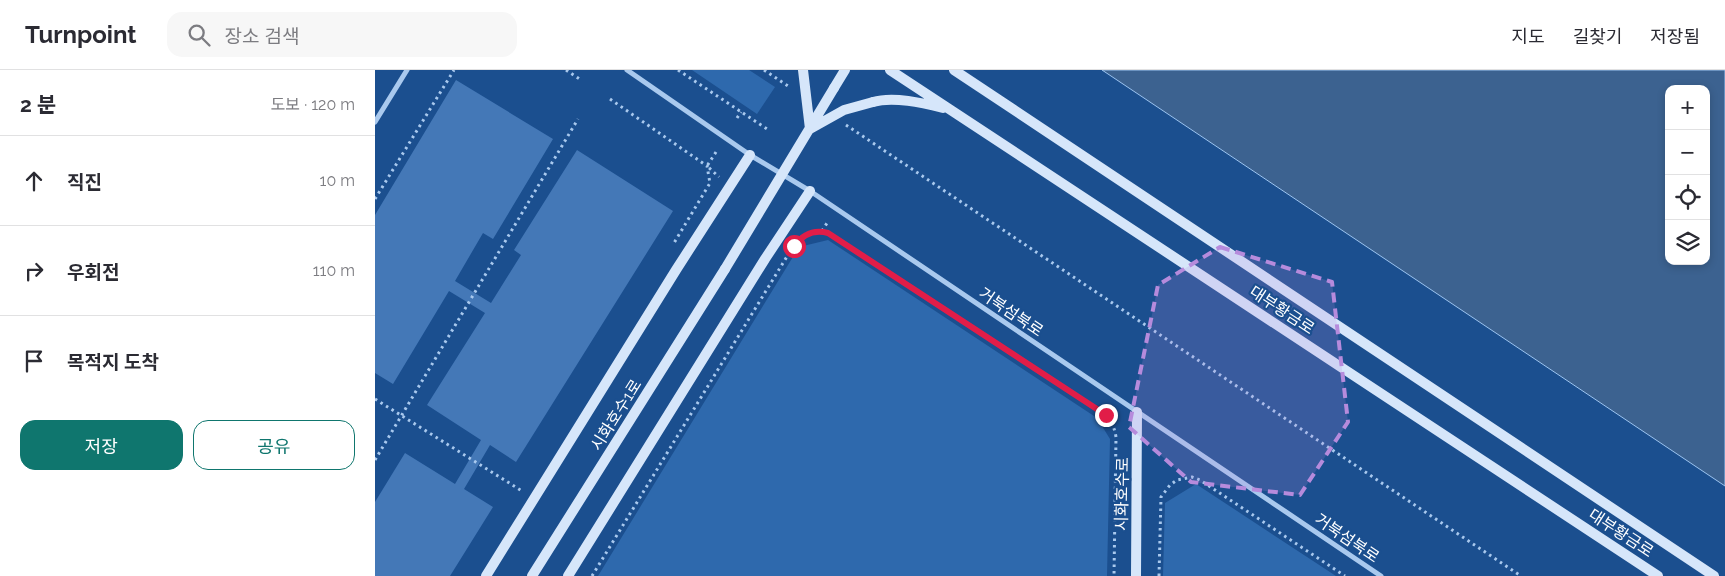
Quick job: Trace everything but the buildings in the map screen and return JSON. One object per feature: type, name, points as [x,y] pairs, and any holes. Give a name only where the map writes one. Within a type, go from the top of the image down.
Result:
[{"type":"main road","points":[[803,70],[810,129],[844,110],[882,99],[926,104],[951,110]]},
{"type":"main road","name":"시화호수1로","points":[[532,576],[725,269],[845,70]]},
{"type":"main road","name":"대부황금로","points":[[890,70],[1658,576]]},
{"type":"main road","name":"대부황금로","points":[[954,70],[1714,576]]},
{"type":"main road","points":[[486,576],[750,154]]},
{"type":"main road","points":[[568,576],[809,191]]},
{"type":"main road","name":"시화호수로","points":[[1135,576],[1137,412]]},
{"type":"street","points":[[375,122],[407,70]]},
{"type":"street","name":"거북섬북로","points":[[627,70],[1381,576]]},
{"type":"path","points":[[375,199],[454,70]]},
{"type":"path","points":[[567,70],[581,80]]},
{"type":"path","points":[[677,70],[767,129]]},
{"type":"path","points":[[764,70],[797,92]]},
{"type":"path","points":[[610,99],[707,166],[725,182]]},
{"type":"path","points":[[737,118],[741,112]]},
{"type":"path","points":[[375,460],[578,119]]},
{"type":"path","points":[[838,120],[1521,576]]},
{"type":"path","points":[[669,250],[710,183],[707,166],[716,152]]},
{"type":"path","points":[[823,231],[827,223]]},
{"type":"path","points":[[592,576],[794,246],[801,237],[816,231],[823,231],[834,236],[1106,415],[1115,427],[1116,440],[1114,576]]},
{"type":"path","points":[[375,399],[522,491],[517,499]]},
{"type":"path","points":[[1116,440],[1123,445]]},
{"type":"path","points":[[1171,476],[1177,480]]},
{"type":"path","points":[[1159,576],[1160,503],[1165,491],[1177,480],[1192,477],[1200,480],[1345,576]]},
{"type":"highlighted area","points":[[1220,247],[1332,282],[1348,422],[1300,495],[1191,482],[1129,427],[1158,285]]},
{"type":"shaded area","points":[[692,70],[749,70],[775,87],[757,114]]},
{"type":"shaded area","points":[[1102,70],[1725,70],[1725,486]]},
{"type":"shaded area","points":[[828,240],[1097,418],[1110,439],[1107,576],[598,576],[799,247]]},
{"type":"shaded area","points":[[1196,484],[1336,576],[1163,576],[1165,503]]},
{"type":"route","points":[[794,246],[801,237],[816,231],[828,233],[1106,415]]}]
